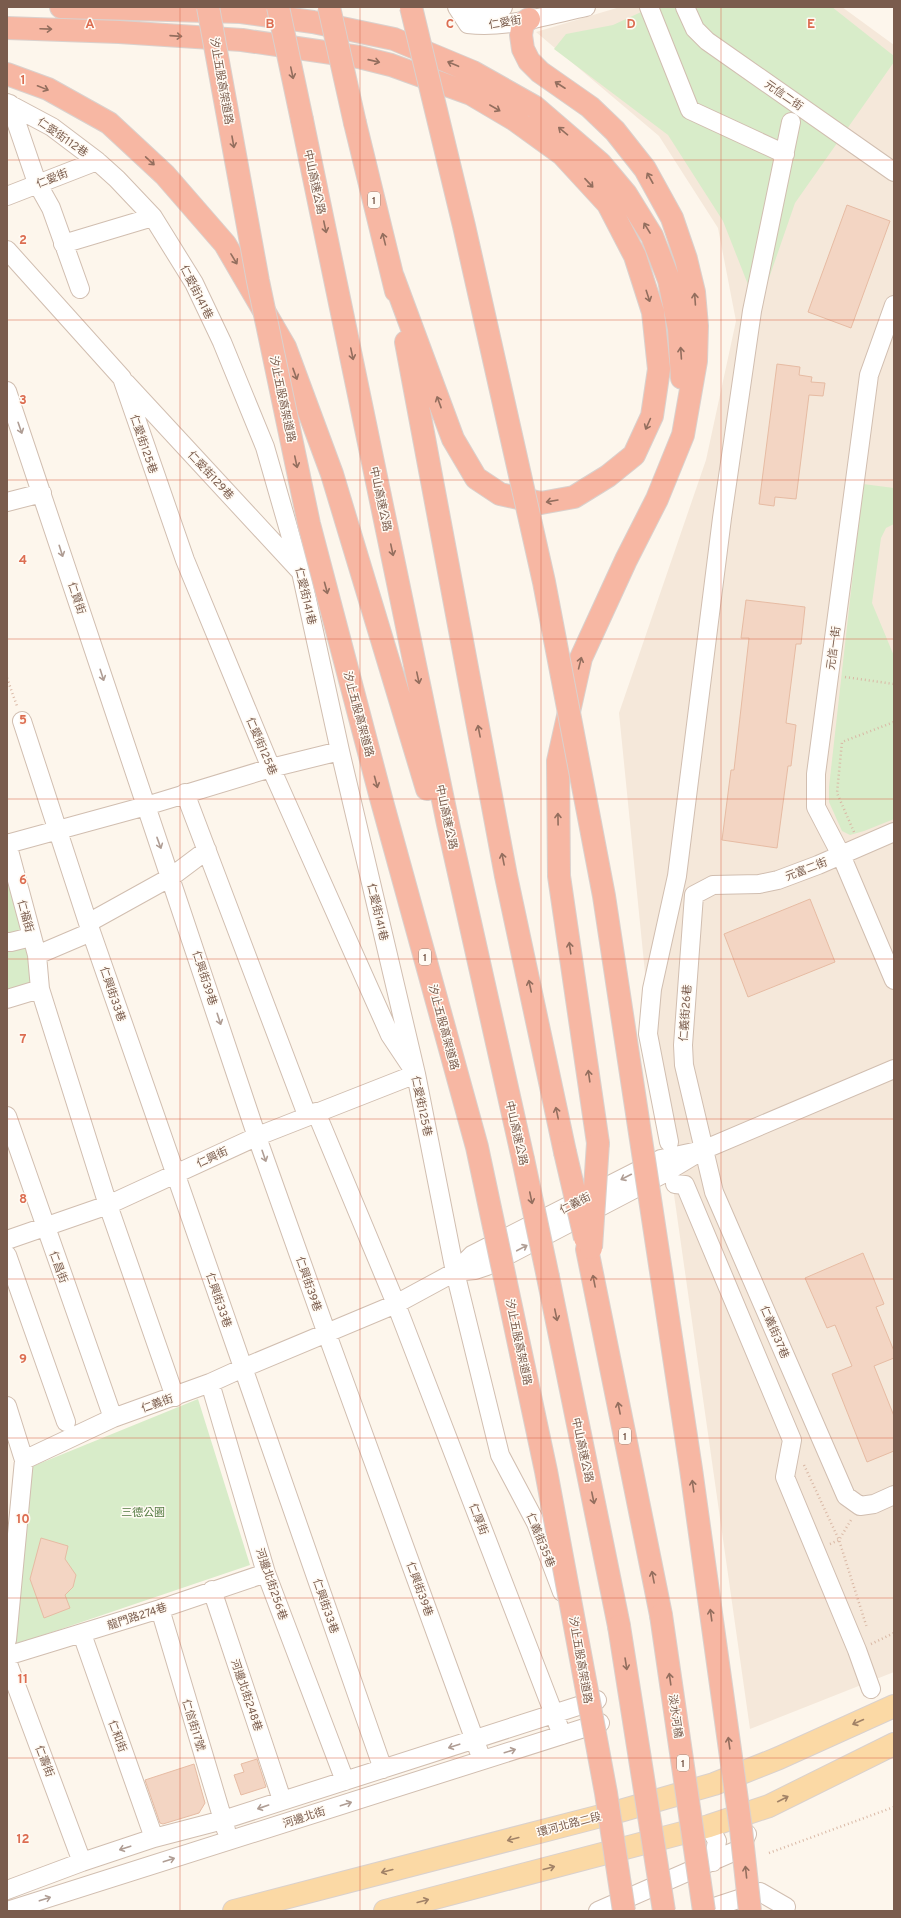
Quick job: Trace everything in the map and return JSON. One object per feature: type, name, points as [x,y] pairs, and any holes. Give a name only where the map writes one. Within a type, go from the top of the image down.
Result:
[{"type":"highway","points":[[60,7],[241,12],[313,22],[394,39],[473,72],[535,107],[600,163],[626,194],[652,236],[669,280],[679,329],[682,368],[682,411],[673,461]]},
{"type":"highway","name":"汐止五股高架道路","points":[[208,7],[258,281],[309,524],[381,798],[477,1146],[546,1471],[606,1793],[624,1911]]},
{"type":"highway","name":"中山高速公路","points":[[278,7],[448,824],[523,1159],[620,1626],[664,1911]]},
{"type":"highway","name":"1","points":[[329,7],[355,123],[394,277],[506,876],[565,1152],[589,1251]]},
{"type":"highway","points":[[411,7],[464,226],[542,574],[604,896],[691,1469],[740,1821],[750,1911]]},
{"type":"highway","points":[[529,19],[523,24],[522,35],[523,49],[529,61],[540,72],[590,107],[615,131],[645,169],[668,211],[686,259],[694,292],[697,326],[696,361],[683,435],[657,499],[626,560],[581,658],[558,761],[559,876],[598,1143],[589,1251]]},
{"type":"highway","points":[[7,28],[119,32],[242,40],[358,57],[391,65],[471,94],[515,120],[562,154],[608,204],[635,256],[653,312],[659,369],[652,416],[634,455],[608,476],[574,497],[541,503],[500,494],[476,478],[453,439],[394,277]]},
{"type":"highway","points":[[7,74],[48,89],[109,123],[165,175],[224,244],[285,346],[334,482],[390,663],[480,965]]},
{"type":"highway","name":"淡水河橋","points":[[589,1251],[661,1615],[703,1911]]},
{"type":"main road","name":"環河北路二段","points":[[234,1911],[620,1811],[714,1784],[779,1758],[894,1706]]},
{"type":"main road","points":[[385,1911],[709,1826],[747,1814],[769,1806],[894,1744]]},
{"type":"street","name":"仁愛街","points":[[457,7],[468,24],[481,26],[529,19],[586,7]]},
{"type":"street","name":"仁愛街","points":[[467,7],[491,10],[503,7]]},
{"type":"street","points":[[649,7],[690,110],[785,154]]},
{"type":"street","name":"元信二街","points":[[685,7],[695,29],[707,41],[894,172]]},
{"type":"street","points":[[9,103],[37,183],[51,208],[80,289]]},
{"type":"street","name":"仁愛街112巷","points":[[9,103],[52,127],[97,161]]},
{"type":"street","points":[[669,1142],[648,1034],[652,989],[677,876],[722,518],[752,311],[791,122]]},
{"type":"street","name":"仁愛街","points":[[7,196],[37,183],[97,161]]},
{"type":"street","name":"仁愛街141巷","points":[[97,161],[117,179],[153,217],[194,283],[222,342],[265,447],[301,572],[340,750],[416,1074]]},
{"type":"street","points":[[63,244],[153,217]]},
{"type":"street","name":"仁愛街125巷","points":[[8,254],[122,378],[185,560],[271,768],[390,1035],[416,1074],[455,1272]]},
{"type":"street","name":"元信一街","points":[[894,305],[869,375],[816,774],[816,807],[841,855],[894,980]]},
{"type":"street","name":"仁愛街129巷","points":[[122,378],[301,572]]},
{"type":"street","name":"仁賢街","points":[[7,391],[146,806]]},
{"type":"street","points":[[7,502],[42,492]]},
{"type":"street","name":"仁興街33巷","points":[[22,721],[90,928],[175,1175],[383,1769]]},
{"type":"street","points":[[7,843],[146,806],[271,768],[340,750]]},
{"type":"street","name":"仁厚街","points":[[184,794],[312,1114],[396,1304],[562,1735]]},
{"type":"street","name":"仁興街39巷","points":[[146,806],[327,1334],[482,1760]]},
{"type":"street","name":"元富二街","points":[[713,885],[759,884],[784,877],[841,855],[894,832]]},
{"type":"street","name":"仁福街","points":[[7,843],[11,875],[37,955],[40,989],[108,1205],[175,1397]]},
{"type":"street","points":[[37,955],[90,928],[171,877],[207,850]]},
{"type":"street","name":"仁義街26巷","points":[[703,1150],[684,1065],[683,1045],[694,895],[713,885]]},
{"type":"street","points":[[7,942],[31,937]]},
{"type":"street","points":[[7,999],[40,989]]},
{"type":"street","name":"仁義街","points":[[24,1460],[113,1418],[210,1384],[243,1368],[396,1304],[455,1272],[472,1255],[661,1159],[703,1150],[894,1069]]},
{"type":"street","name":"仁興街","points":[[7,1240],[108,1205],[258,1136],[416,1074]]},
{"type":"street","name":"仁昌街","points":[[7,1116],[45,1228],[113,1418]]},
{"type":"street","name":"仁義街37巷","points":[[703,1150],[714,1192],[846,1496],[855,1513]]},
{"type":"street","points":[[675,1184],[685,1185],[792,1440],[785,1477],[857,1650],[870,1689]]},
{"type":"street","points":[[7,1255],[66,1422]]},
{"type":"street","name":"仁義街35巷","points":[[455,1272],[500,1455],[536,1523],[594,1678],[600,1723],[620,1811]]},
{"type":"street","name":"河邊北街256巷","points":[[210,1384],[266,1573],[345,1782]]},
{"type":"street","points":[[7,1406],[24,1460],[7,1640]]},
{"type":"street","points":[[855,1513],[894,1495]]},
{"type":"street","name":"龍門路274巷","points":[[7,1656],[82,1634],[266,1573]]},
{"type":"street","name":"河邊北街248巷","points":[[212,1590],[282,1800]]},
{"type":"street","name":"仁信街17號","points":[[160,1609],[229,1841]]},
{"type":"street","name":"仁和街","points":[[82,1634],[154,1838]]},
{"type":"street","name":"仁壽街","points":[[7,1661],[82,1862]]},
{"type":"street","name":"河邊北街","points":[[7,1890],[82,1862],[154,1838],[223,1820],[282,1800],[345,1782],[597,1700]]},
{"type":"street","name":"河邊北街","points":[[8,1908],[229,1841],[600,1723]]},
{"type":"street","points":[[598,1911],[740,1849],[747,1836],[747,1814],[738,1774]]},
{"type":"street","points":[[709,1826],[718,1841],[713,1862]]},
{"type":"street","points":[[703,1911],[760,1892],[786,1907]]},
{"type":"path","points":[[838,676],[894,684]]},
{"type":"path","points":[[7,678],[22,721]]},
{"type":"path","points":[[856,836],[837,793],[842,742],[894,722]]},
{"type":"path","points":[[792,1440],[839,1540],[868,1629]]},
{"type":"path","points":[[816,1551],[839,1540],[855,1513]]},
{"type":"path","points":[[870,1636],[872,1644]]},
{"type":"path","points":[[769,1853],[894,1807]]},
{"type":"shaded area","points":[[620,7],[842,7],[894,45],[894,1672],[750,1729],[651,1033],[619,713],[706,460],[736,321],[718,228],[659,136],[536,32]]},
{"type":"green space","points":[[652,7],[832,7],[894,56],[894,62],[795,203],[758,310],[723,221],[668,135],[554,49],[566,34],[613,25]]},
{"type":"green space","points":[[863,484],[894,488],[894,524],[886,528],[881,538],[872,603],[894,656],[894,819],[850,835],[842,831],[829,802],[829,787]]},
{"type":"green space","points":[[7,874],[37,981],[7,990]]},
{"type":"green space","name":"三德公園","points":[[198,1399],[250,1565],[11,1646],[31,1467]]},
{"type":"building","points":[[847,205],[890,221],[851,328],[808,312]]},
{"type":"building","points":[[777,364],[800,367],[799,375],[812,377],[811,382],[825,383],[823,396],[809,395],[796,499],[775,497],[774,506],[759,504]]},
{"type":"building","points":[[746,600],[805,607],[801,644],[796,644],[786,723],[796,725],[791,766],[788,766],[777,848],[722,840],[731,770],[734,770],[749,638],[741,638]]},
{"type":"building","points":[[810,899],[835,962],[748,997],[724,934]]},
{"type":"building","points":[[863,1253],[884,1304],[876,1307],[894,1351],[894,1358],[874,1366],[894,1416],[894,1451],[867,1462],[832,1374],[852,1366],[835,1325],[827,1328],[805,1278]]},
{"type":"building","points":[[41,1538],[68,1546],[65,1559],[76,1575],[73,1587],[65,1595],[70,1608],[44,1618],[30,1579]]},
{"type":"building","points":[[257,1759],[266,1787],[241,1795],[234,1775],[244,1772],[241,1764]]},
{"type":"building","points":[[194,1764],[205,1803],[199,1813],[163,1824],[160,1823],[145,1780]]}]
